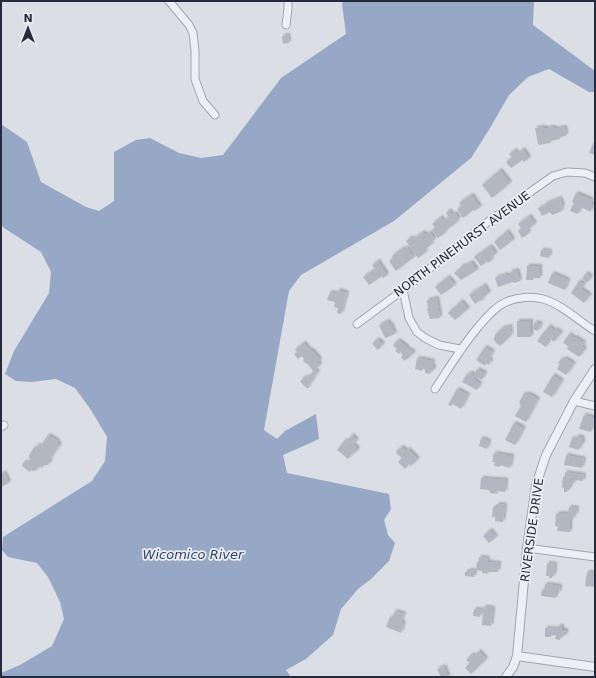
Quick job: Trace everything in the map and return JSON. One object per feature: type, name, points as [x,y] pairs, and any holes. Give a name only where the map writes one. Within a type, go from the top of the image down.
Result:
[{"type":"street","points":[[169,1],[189,25],[193,33],[195,51],[195,79],[204,101],[215,115]]},
{"type":"street","points":[[286,25],[288,1]]},
{"type":"street","name":"NORTH PINEHURST AVENUE","points":[[357,324],[489,221],[553,176],[571,172],[585,173],[595,177]]},
{"type":"street","points":[[402,290],[409,318],[418,332],[425,338],[439,345],[460,349]]},
{"type":"street","points":[[435,389],[460,349],[496,308],[507,302],[519,298],[531,297],[543,299],[559,306],[595,332]]},
{"type":"street","name":"RIVERSIDE DRIVE","points":[[506,677],[513,667],[517,656],[527,548],[536,485],[546,455],[574,401],[595,369]]},
{"type":"street","points":[[574,401],[595,406]]},
{"type":"street","points":[[527,548],[595,557]]},
{"type":"street","points":[[517,656],[595,667]]},
{"type":"water","name":"Wicomico River","points":[[343,1],[534,1],[533,25],[595,71],[595,92],[589,92],[549,69],[528,77],[509,95],[471,158],[394,221],[301,275],[289,291],[264,430],[277,439],[285,431],[316,414],[319,439],[283,455],[287,473],[389,494],[391,509],[384,520],[388,535],[395,543],[389,561],[371,579],[358,589],[341,609],[333,635],[306,659],[286,670],[291,677],[1,677],[1,673],[20,665],[52,646],[64,619],[60,602],[48,577],[37,563],[8,557],[2,550],[3,537],[92,481],[105,461],[107,437],[91,410],[75,388],[56,379],[31,382],[16,381],[5,374],[14,351],[49,293],[51,272],[41,252],[4,228],[1,224],[1,124],[27,142],[41,182],[86,207],[99,211],[114,201],[114,152],[136,140],[150,138],[179,153],[201,158],[223,155],[281,78],[346,34],[342,4]]},
{"type":"building","points":[[288,35],[289,43],[283,44],[282,36]]},
{"type":"building","points":[[554,127],[554,129],[565,127],[566,136],[559,137],[560,139],[550,141],[550,143],[539,145],[535,128]]},
{"type":"building","points":[[595,139],[595,155],[589,153]]},
{"type":"building","points":[[523,149],[529,158],[524,162],[522,160],[511,168],[506,162],[512,157],[509,154],[515,150],[517,154]]},
{"type":"building","points":[[500,170],[510,183],[492,198],[482,185]]},
{"type":"building","points":[[576,193],[592,200],[590,203],[594,205],[590,212],[581,207],[578,214],[570,211],[574,203],[572,202]]},
{"type":"building","points":[[471,195],[480,207],[474,211],[473,210],[463,218],[457,209],[462,206],[459,203]]},
{"type":"building","points":[[560,198],[563,207],[561,208],[562,211],[552,215],[550,212],[542,216],[538,208]]},
{"type":"building","points":[[449,210],[452,215],[455,213],[459,219],[438,238],[432,230],[435,227],[432,224],[441,217],[443,221],[449,217],[446,213]]},
{"type":"building","points":[[529,216],[535,224],[527,230],[529,233],[522,238],[518,231],[521,228],[518,224]]},
{"type":"building","points":[[507,231],[513,240],[500,250],[494,242]]},
{"type":"building","points":[[423,232],[426,235],[430,232],[435,239],[431,242],[432,244],[424,250],[426,252],[418,258],[406,241],[410,238],[413,239]]},
{"type":"building","points":[[490,246],[496,254],[490,258],[492,260],[488,263],[486,261],[481,266],[474,257]]},
{"type":"building","points":[[407,247],[414,257],[396,271],[389,261],[393,258],[392,256],[403,248],[404,250]]},
{"type":"building","points":[[541,250],[550,251],[549,258],[540,256]]},
{"type":"building","points":[[378,261],[387,275],[383,278],[382,276],[369,285],[363,277],[375,269],[372,265]]},
{"type":"building","points":[[471,262],[477,270],[461,280],[454,273],[463,265],[464,266]]},
{"type":"building","points":[[527,266],[540,266],[540,278],[526,280]]},
{"type":"building","points":[[517,270],[520,281],[498,287],[495,278],[507,274],[508,276],[511,275],[510,272]]},
{"type":"building","points":[[552,273],[568,280],[565,290],[548,283]]},
{"type":"building","points":[[586,273],[591,277],[587,283],[582,279]]},
{"type":"building","points":[[448,277],[455,285],[441,295],[435,287]]},
{"type":"building","points":[[579,281],[584,284],[581,289],[590,295],[584,303],[571,293]]},
{"type":"building","points":[[484,285],[489,293],[482,298],[483,300],[480,300],[475,304],[469,295]]},
{"type":"building","points":[[338,290],[347,293],[341,314],[337,313],[338,308],[334,307],[335,302],[327,300],[330,292],[337,294]]},
{"type":"building","points":[[437,298],[440,318],[430,319],[427,309],[427,300]]},
{"type":"building","points":[[461,301],[468,309],[455,320],[448,313]]},
{"type":"building","points":[[388,321],[390,325],[391,324],[395,334],[385,338],[379,325]]},
{"type":"building","points":[[517,321],[531,321],[531,337],[517,337]]},
{"type":"building","points":[[535,322],[541,324],[538,331],[532,329]]},
{"type":"building","points":[[509,326],[511,328],[509,330],[512,332],[510,334],[511,335],[500,346],[493,339],[501,329]]},
{"type":"building","points":[[549,326],[555,331],[556,329],[561,333],[554,342],[548,337],[546,339],[549,341],[546,347],[537,341]]},
{"type":"building","points":[[569,334],[584,343],[582,346],[585,349],[579,357],[567,349],[568,346],[563,343]]},
{"type":"building","points":[[377,339],[383,344],[378,350],[372,344]]},
{"type":"building","points":[[398,340],[408,348],[408,350],[409,349],[414,353],[404,361],[401,357],[403,355],[400,352],[399,354],[395,351],[397,349],[393,345]]},
{"type":"building","points":[[304,343],[320,360],[318,361],[320,365],[315,369],[318,373],[314,376],[315,377],[312,382],[307,386],[309,386],[309,388],[306,388],[306,386],[305,387],[300,381],[305,377],[308,377],[313,373],[313,371],[303,360],[304,359],[302,356],[298,359],[294,354],[297,352],[295,349]]},
{"type":"building","points":[[485,347],[493,352],[489,359],[491,360],[489,365],[486,363],[485,366],[476,360]]},
{"type":"building","points":[[417,358],[433,361],[432,366],[434,367],[430,374],[425,373],[425,369],[422,369],[422,371],[415,369]]},
{"type":"building","points":[[565,358],[574,364],[566,375],[557,369],[560,364],[558,363],[561,359],[563,360]]},
{"type":"building","points":[[477,369],[485,373],[482,380],[475,376],[474,379],[480,384],[477,390],[462,382],[467,374],[468,375],[470,373],[474,375]]},
{"type":"building","points":[[553,375],[562,381],[552,397],[543,392]]},
{"type":"building","points":[[457,389],[468,395],[461,409],[453,404],[451,406],[448,405]]},
{"type":"building","points":[[524,393],[538,399],[526,422],[515,416],[521,406],[519,403]]},
{"type":"building","points":[[584,415],[595,418],[591,432],[579,429]]},
{"type":"building","points":[[514,423],[524,428],[515,445],[505,440]]},
{"type":"building","points":[[48,435],[58,441],[57,442],[60,445],[50,459],[48,465],[44,465],[42,468],[39,466],[36,471],[31,470],[30,472],[22,465],[24,462],[27,463],[30,459],[29,455],[34,448],[36,448],[37,445],[41,446]]},
{"type":"building","points":[[352,435],[357,440],[353,444],[358,449],[348,459],[337,450],[345,440],[347,441]]},
{"type":"building","points":[[577,436],[583,438],[582,446],[580,445],[579,450],[569,447],[572,438],[576,439]]},
{"type":"building","points":[[481,438],[489,441],[487,449],[479,446]]},
{"type":"building","points":[[402,447],[406,451],[408,449],[418,459],[411,466],[409,464],[405,469],[398,462],[402,458],[396,453],[396,451]]},
{"type":"building","points":[[494,453],[512,456],[510,468],[500,465],[499,467],[494,466],[495,462],[492,462]]},
{"type":"building","points":[[566,455],[584,459],[582,468],[564,465]]},
{"type":"building","points":[[4,472],[9,483],[1,487],[1,474]]},
{"type":"building","points":[[565,472],[584,475],[583,481],[574,480],[573,484],[570,485],[570,489],[568,489],[567,492],[564,492],[564,488],[562,487]]},
{"type":"building","points":[[481,478],[506,480],[505,492],[497,491],[497,494],[490,493],[489,490],[480,489]]},
{"type":"building","points":[[497,504],[505,505],[503,522],[495,521],[495,517],[492,517],[493,507],[497,507]]},
{"type":"building","points":[[569,507],[577,508],[576,515],[574,515],[573,519],[570,519],[570,532],[557,531],[558,527],[555,526],[556,514],[568,514]]},
{"type":"building","points":[[490,530],[496,537],[489,543],[483,536]]},
{"type":"building","points":[[479,557],[488,558],[487,562],[499,563],[498,572],[488,572],[487,574],[476,570]]},
{"type":"building","points":[[547,563],[555,564],[554,576],[552,576],[552,578],[546,576]]},
{"type":"building","points":[[468,570],[475,571],[474,577],[465,576],[465,572],[468,572]]},
{"type":"building","points":[[587,572],[595,573],[595,587],[585,586]]},
{"type":"building","points":[[545,584],[560,586],[559,593],[556,593],[556,598],[541,596]]},
{"type":"building","points":[[484,607],[493,608],[491,626],[482,625],[483,613],[481,612],[480,617],[473,616],[474,609],[483,610]]},
{"type":"building","points":[[395,611],[404,614],[401,622],[404,623],[401,633],[386,627],[390,617],[392,618]]},
{"type":"building","points":[[558,626],[562,626],[562,630],[566,630],[566,635],[560,637],[560,640],[555,639],[556,635],[545,637],[545,628],[558,629]]},
{"type":"building","points":[[479,651],[486,659],[471,674],[465,668],[470,663],[466,660],[472,654],[474,656]]},
{"type":"building","points":[[444,666],[449,677],[441,677],[437,669]]}]
